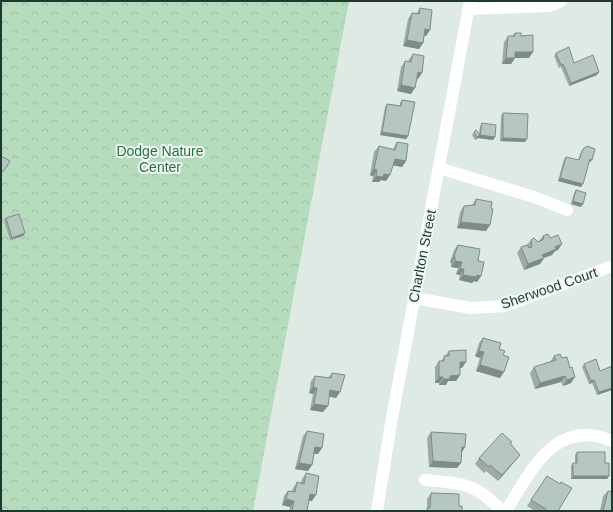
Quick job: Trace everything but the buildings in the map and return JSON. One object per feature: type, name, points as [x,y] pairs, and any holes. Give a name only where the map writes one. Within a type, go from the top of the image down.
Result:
[{"type":"street","points":[[469,5],[548,6],[561,1]]},
{"type":"street","name":"Charlton Street","points":[[377,511],[391,422],[469,5]]},
{"type":"street","points":[[438,168],[513,190],[567,210]]},
{"type":"street","name":"Sherwood Court","points":[[414,298],[471,308],[506,306],[612,266]]},
{"type":"street","points":[[506,511],[542,455],[562,440],[581,435],[603,437],[612,441]]},
{"type":"street","points":[[425,480],[468,485],[489,498],[502,511]]},
{"type":"green space","name":"Dodge Nature Center","points":[[1,1],[349,1],[253,511],[1,511]]}]
